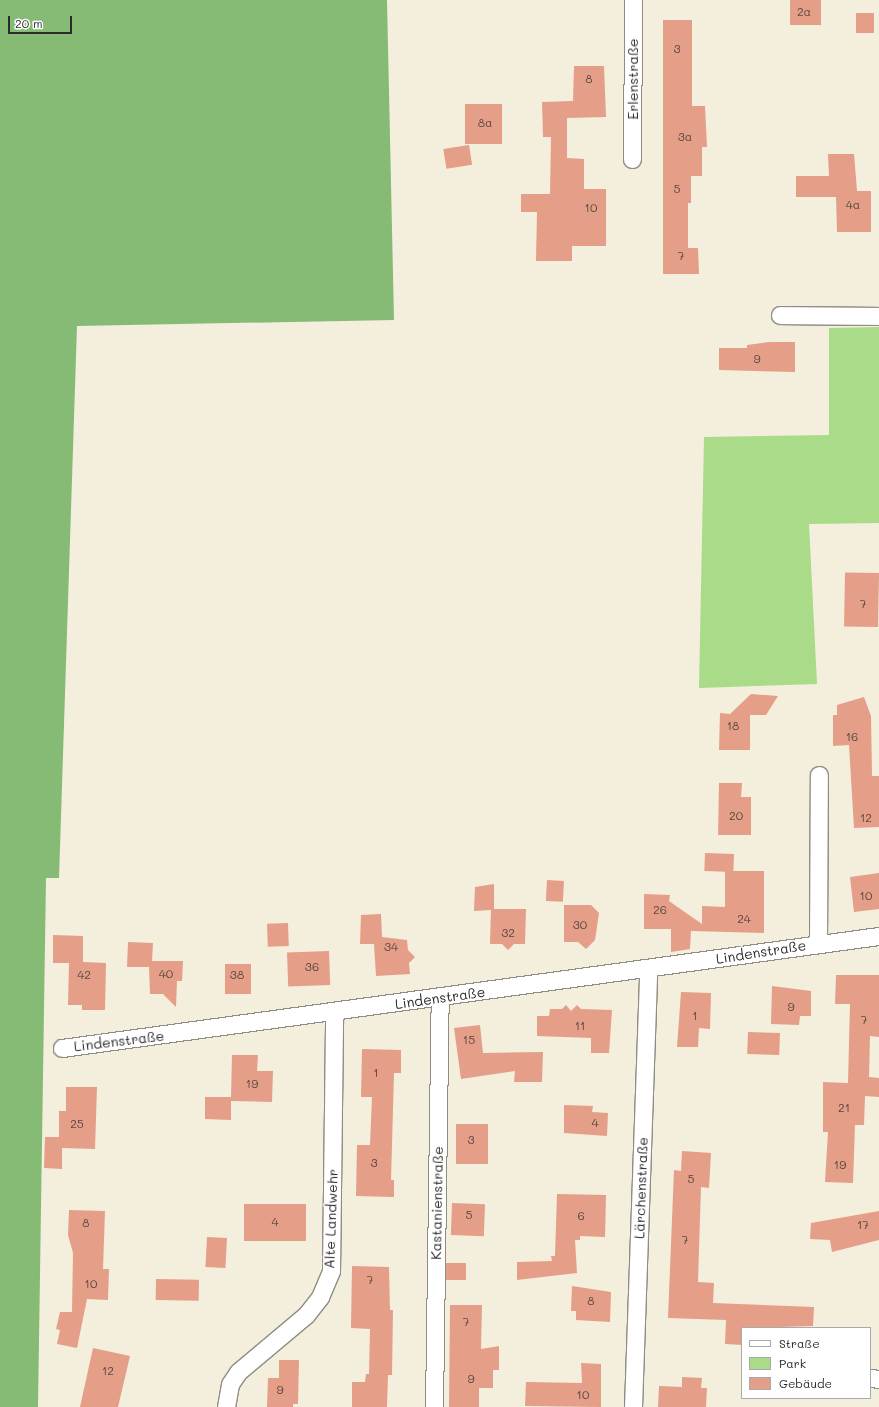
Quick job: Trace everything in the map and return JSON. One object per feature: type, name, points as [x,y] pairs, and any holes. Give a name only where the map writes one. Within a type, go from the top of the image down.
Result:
[{"type":"street","name":"Erlenstraße","points":[[632,159],[633,0]]},
{"type":"street","points":[[780,315],[879,316]]},
{"type":"street","name":"Lindenstraße","points":[[818,944],[819,775]]},
{"type":"street","name":"Lindenstraße","points":[[62,1048],[334,1013],[879,936]]},
{"type":"street","name":"Lärchenstraße","points":[[633,1407],[648,969]]},
{"type":"street","name":"Kastanienstraße","points":[[434,1407],[440,998]]},
{"type":"street","name":"Alte Landwehr","points":[[226,1407],[230,1384],[238,1372],[306,1315],[320,1297],[331,1271],[334,1013]]},
{"type":"green space","points":[[0,0],[387,0],[394,320],[77,326],[59,878],[46,878],[38,1407],[0,1407]]},
{"type":"green space","points":[[879,327],[879,523],[809,524],[817,684],[699,688],[704,437],[829,435],[829,328]]},
{"type":"building","points":[[790,0],[821,0],[821,25],[790,25]]},
{"type":"building","points":[[856,13],[874,13],[874,33],[856,33]]},
{"type":"building","points":[[663,20],[692,20],[692,106],[705,106],[707,147],[702,147],[702,176],[691,176],[691,203],[688,203],[688,248],[698,248],[699,274],[663,274]]},
{"type":"building","points":[[574,66],[604,66],[606,117],[567,118],[567,158],[584,159],[584,189],[606,189],[606,246],[572,246],[572,261],[536,261],[537,212],[521,212],[521,194],[550,194],[551,137],[543,137],[542,102],[573,101]]},
{"type":"building","points":[[465,104],[502,104],[502,144],[465,144]]},
{"type":"building","points":[[469,145],[472,165],[446,169],[443,149]]},
{"type":"building","points":[[828,154],[854,154],[857,191],[871,191],[871,232],[837,232],[836,197],[796,197],[796,176],[829,176]]},
{"type":"building","points":[[769,342],[795,342],[795,372],[719,370],[719,348],[747,348],[747,345]]},
{"type":"building","points":[[845,572],[879,573],[878,627],[844,626]]},
{"type":"building","points":[[751,694],[778,696],[766,715],[750,715],[750,750],[719,750],[720,713],[730,714]]},
{"type":"building","points":[[864,697],[871,716],[872,776],[879,776],[879,827],[854,828],[849,745],[833,746],[833,715],[837,715],[837,705]]},
{"type":"building","points":[[719,783],[742,783],[741,797],[751,797],[751,835],[718,835]]},
{"type":"building","points":[[705,853],[734,854],[733,872],[704,871]]},
{"type":"building","points":[[725,871],[764,871],[764,933],[691,931],[690,949],[671,952],[671,929],[644,929],[644,894],[670,895],[669,901],[702,924],[702,906],[725,907]]},
{"type":"building","points":[[879,873],[879,909],[854,912],[850,877]]},
{"type":"building","points":[[547,880],[564,881],[563,902],[546,901]]},
{"type":"building","points":[[494,884],[494,909],[526,909],[525,944],[514,944],[508,950],[502,944],[490,944],[491,910],[474,911],[475,887]]},
{"type":"building","points":[[564,905],[591,905],[599,913],[595,940],[586,949],[578,942],[564,942]]},
{"type":"building","points":[[381,914],[382,937],[407,940],[408,950],[415,957],[409,963],[410,974],[376,976],[374,944],[360,944],[361,915]]},
{"type":"building","points":[[288,923],[289,946],[268,947],[267,924]]},
{"type":"building","points":[[53,935],[83,936],[83,962],[106,963],[105,1010],[82,1010],[82,1005],[68,1005],[69,963],[53,963]]},
{"type":"building","points":[[128,942],[153,943],[152,961],[183,961],[182,981],[177,981],[176,1007],[163,994],[150,994],[149,967],[127,967]]},
{"type":"building","points":[[329,951],[330,985],[288,986],[287,952]]},
{"type":"building","points":[[225,964],[251,964],[251,994],[225,994]]},
{"type":"building","points":[[836,975],[879,975],[879,1037],[870,1036],[869,1077],[879,1078],[879,1097],[865,1096],[864,1125],[855,1125],[853,1183],[825,1182],[828,1132],[823,1132],[823,1082],[848,1083],[850,1004],[835,1004]]},
{"type":"building","points":[[772,986],[811,991],[811,1016],[800,1016],[799,1025],[771,1024]]},
{"type":"building","points":[[681,992],[711,993],[710,1029],[699,1028],[698,1047],[677,1047]]},
{"type":"building","points":[[566,1005],[571,1011],[577,1005],[581,1009],[612,1010],[609,1053],[591,1053],[591,1038],[537,1036],[537,1016],[549,1016],[550,1009],[562,1009]]},
{"type":"building","points":[[480,1025],[483,1053],[543,1052],[542,1082],[514,1082],[515,1071],[461,1079],[454,1028]]},
{"type":"building","points":[[748,1032],[780,1033],[779,1055],[747,1054]]},
{"type":"building","points":[[362,1049],[401,1050],[401,1073],[394,1073],[391,1180],[394,1180],[394,1197],[356,1196],[357,1145],[370,1145],[372,1097],[361,1097]]},
{"type":"building","points":[[232,1055],[258,1055],[257,1071],[273,1071],[272,1102],[231,1101],[231,1120],[205,1119],[205,1097],[231,1097]]},
{"type":"building","points":[[66,1087],[97,1087],[95,1149],[62,1148],[62,1169],[44,1168],[45,1137],[59,1137],[59,1111],[66,1111]]},
{"type":"building","points":[[564,1105],[593,1106],[592,1112],[608,1113],[607,1136],[564,1133]]},
{"type":"building","points":[[456,1124],[488,1124],[488,1164],[456,1164]]},
{"type":"building","points":[[682,1151],[711,1153],[709,1188],[701,1187],[698,1282],[714,1283],[713,1303],[814,1307],[813,1326],[741,1327],[741,1345],[725,1344],[726,1320],[668,1318],[674,1170],[681,1171]]},
{"type":"building","points":[[557,1194],[606,1195],[605,1237],[580,1236],[580,1240],[575,1240],[577,1273],[517,1280],[517,1262],[552,1261],[551,1256],[555,1256]]},
{"type":"building","points":[[452,1203],[485,1204],[484,1236],[451,1235]]},
{"type":"building","points":[[244,1204],[306,1204],[306,1241],[244,1241]]},
{"type":"building","points":[[69,1210],[105,1211],[103,1269],[109,1269],[108,1300],[87,1299],[77,1348],[57,1344],[60,1330],[56,1329],[60,1312],[72,1312],[73,1253],[68,1235]]},
{"type":"building","points":[[879,1211],[879,1240],[832,1252],[830,1240],[810,1239],[811,1223]]},
{"type":"building","points":[[207,1237],[227,1238],[225,1268],[205,1267]]},
{"type":"building","points":[[446,1263],[466,1263],[466,1280],[446,1280]]},
{"type":"building","points":[[352,1266],[389,1267],[390,1310],[393,1310],[392,1375],[388,1375],[387,1407],[352,1407],[352,1382],[365,1382],[366,1374],[369,1374],[370,1329],[351,1328]]},
{"type":"building","points":[[156,1279],[199,1280],[199,1301],[156,1300]]},
{"type":"building","points":[[572,1286],[611,1292],[610,1322],[576,1320],[576,1311],[571,1311]]},
{"type":"building","points":[[450,1305],[482,1305],[481,1349],[499,1346],[499,1370],[493,1370],[493,1388],[479,1388],[479,1407],[449,1407]]},
{"type":"building","points":[[93,1348],[130,1356],[118,1407],[80,1407]]},
{"type":"building","points":[[279,1360],[299,1360],[298,1404],[293,1404],[293,1407],[267,1407],[268,1378],[279,1378]]},
{"type":"building","points":[[581,1363],[601,1364],[601,1407],[525,1406],[526,1382],[582,1383]]},
{"type":"building","points":[[682,1377],[702,1378],[701,1388],[707,1388],[706,1407],[658,1407],[659,1386],[682,1387]]}]
